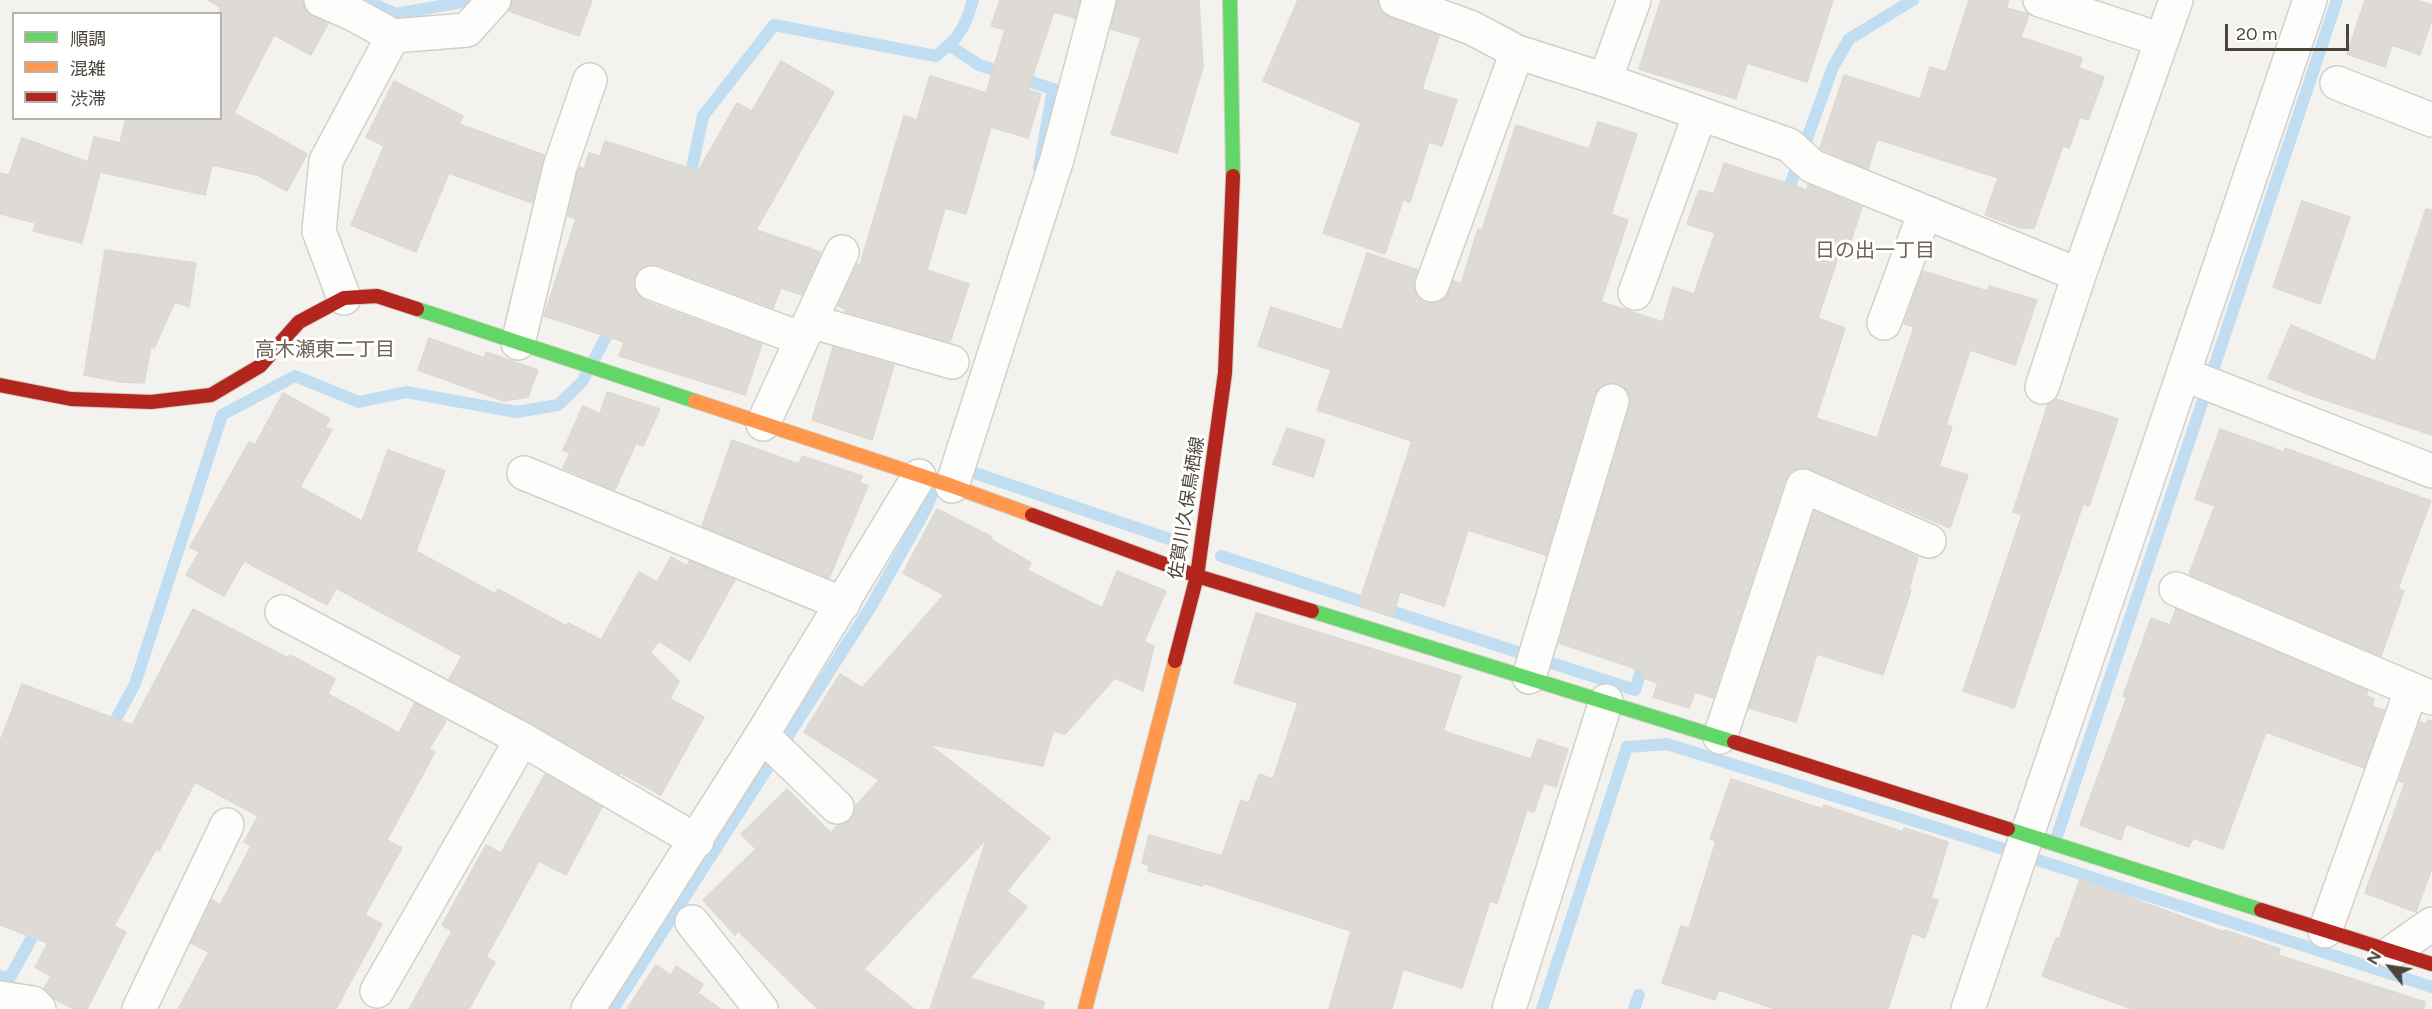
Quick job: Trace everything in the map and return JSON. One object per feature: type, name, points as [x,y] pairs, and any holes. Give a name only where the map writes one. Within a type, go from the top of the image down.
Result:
[{"type":"street","points":[[321,0],[393,36],[467,30],[494,0]]},
{"type":"street","points":[[956,471],[1057,159],[1099,0]]},
{"type":"street","name":"佐賀川久保鳥栖線","points":[[1085,1009],[1197,576],[1225,373],[1233,168],[1230,0]]},
{"type":"street","points":[[1396,0],[1472,27],[1517,52],[1700,114],[1925,212],[2079,275]]},
{"type":"street","points":[[1605,80],[1634,0]]},
{"type":"street","points":[[2040,0],[2162,40]]},
{"type":"street","points":[[2042,387],[2176,0]]},
{"type":"street","points":[[1968,1009],[2200,381],[2310,0]]},
{"type":"street","points":[[344,298],[320,231],[326,161],[393,36]]},
{"type":"street","points":[[1432,285],[1517,52]]},
{"type":"street","points":[[518,343],[560,167],[590,80]]},
{"type":"street","points":[[2337,83],[2432,120]]},
{"type":"street","points":[[1635,293],[1700,114]]},
{"type":"street","points":[[1884,322],[1925,212]]},
{"type":"street","points":[[762,424],[842,252]]},
{"type":"street","points":[[652,283],[806,330],[952,362]]},
{"type":"street","points":[[0,386],[71,399],[151,402],[212,395],[260,366],[299,322],[344,298],[377,296],[919,476],[956,471],[1197,576],[1720,737],[2027,847],[2069,848],[2431,964]]},
{"type":"street","points":[[2200,381],[2432,471]]},
{"type":"street","points":[[1529,677],[1612,401]]},
{"type":"street","points":[[524,473],[843,604]]},
{"type":"street","points":[[588,1009],[697,841],[919,476]]},
{"type":"street","points":[[1720,737],[1803,486],[1929,541]]},
{"type":"street","points":[[2176,589],[2422,695],[2325,931]]},
{"type":"street","points":[[282,612],[522,739],[697,841]]},
{"type":"street","points":[[1509,1009],[1606,701]]},
{"type":"street","points":[[762,735],[837,807]]},
{"type":"street","points":[[376,991],[522,739]]},
{"type":"street","points":[[139,1009],[227,825]]},
{"type":"street","points":[[692,922],[761,1009]]},
{"type":"street","points":[[2397,954],[2432,924]]},
{"type":"street","points":[[0,998],[36,1006]]},
{"type":"building","points":[[208,0],[303,0],[306,11],[328,24],[311,55],[274,35],[234,113],[307,154],[287,191],[257,175],[212,165],[205,195],[100,172],[82,243],[33,231],[36,223],[0,214],[0,173],[9,175],[22,138],[88,162],[94,137],[120,143],[126,120],[222,120],[222,12],[220,12],[220,7]]},
{"type":"building","points":[[512,0],[592,0],[579,36],[509,11]]},
{"type":"building","points":[[1000,0],[1080,0],[1075,18],[1054,12],[1028,90],[1041,94],[1028,138],[991,127],[966,214],[945,208],[927,270],[969,284],[950,342],[844,311],[845,309],[838,306],[857,264],[860,265],[904,116],[917,120],[930,76],[986,93],[1005,30],[991,26]]},
{"type":"building","points":[[1117,0],[1199,0],[1203,67],[1177,153],[1111,134],[1141,38],[1111,29]]},
{"type":"building","points":[[1298,0],[1378,0],[1381,12],[1389,17],[1439,36],[1422,89],[1457,100],[1442,146],[1429,142],[1410,202],[1403,200],[1385,254],[1323,233],[1361,123],[1263,81]]},
{"type":"building","points":[[1661,0],[1833,0],[1807,82],[1747,63],[1736,99],[1639,69]]},
{"type":"building","points":[[1969,0],[2009,0],[2006,8],[2029,14],[2021,37],[2082,58],[2079,68],[2104,77],[2088,120],[2080,117],[2069,148],[2063,146],[2034,228],[2021,228],[1985,215],[1998,178],[1877,139],[1868,169],[1820,148],[1844,75],[1920,99],[1930,67],[1946,72]]},
{"type":"building","points":[[2365,0],[2417,0],[2432,5],[2432,19],[2420,55],[2392,45],[2385,67],[2347,54]]},
{"type":"building","points":[[781,61],[834,92],[756,230],[821,252],[802,295],[781,288],[773,308],[658,265],[641,268],[634,277],[637,294],[645,301],[762,344],[745,395],[619,356],[624,342],[544,316],[576,219],[568,216],[578,172],[580,167],[584,169],[589,153],[600,156],[605,141],[698,171],[737,103],[752,111]]},
{"type":"building","points":[[394,81],[463,116],[459,124],[544,155],[532,203],[449,173],[416,252],[351,225],[384,146],[366,137]]},
{"type":"building","points":[[1598,122],[1637,134],[1611,214],[1628,220],[1601,302],[1663,322],[1673,287],[1694,294],[1715,233],[1687,224],[1699,190],[1714,194],[1724,163],[1807,190],[1808,185],[1862,207],[1845,259],[1838,257],[1818,318],[1845,328],[1816,418],[1877,438],[1914,327],[1904,324],[1923,271],[1987,291],[1989,286],[2037,300],[2015,365],[1970,350],[1946,425],[1952,427],[1939,466],[1968,475],[1950,528],[1810,469],[1801,467],[1791,471],[1785,480],[1713,698],[1695,692],[1689,708],[1653,697],[1658,683],[1641,677],[1643,671],[1559,643],[1630,406],[1630,396],[1625,388],[1618,383],[1608,383],[1600,387],[1594,395],[1546,555],[1468,530],[1444,606],[1400,592],[1393,616],[1358,606],[1412,441],[1317,410],[1331,370],[1258,346],[1271,307],[1342,330],[1367,253],[1418,270],[1414,288],[1418,297],[1426,303],[1444,300],[1453,281],[1461,284],[1478,229],[1482,230],[1516,125],[1589,149]]},
{"type":"building","points":[[2302,201],[2350,217],[2320,304],[2273,287]]},
{"type":"building","points":[[2426,209],[2432,210],[2432,435],[2307,394],[2268,378],[2291,325],[2375,361]]},
{"type":"building","points":[[105,250],[196,263],[189,307],[175,302],[154,348],[151,347],[144,383],[121,382],[84,375]]},
{"type":"building","points":[[429,338],[484,358],[486,352],[538,370],[528,397],[504,401],[418,370]]},
{"type":"building","points":[[833,347],[894,365],[872,440],[812,420]]},
{"type":"building","points":[[607,392],[660,409],[643,446],[636,443],[615,490],[563,468],[570,453],[563,450],[583,406],[600,414]]},
{"type":"building","points":[[283,393],[330,419],[325,428],[332,430],[300,487],[362,521],[388,450],[445,471],[416,551],[495,594],[498,589],[566,626],[568,623],[601,640],[639,572],[657,582],[671,557],[687,566],[689,561],[735,580],[690,661],[659,641],[650,652],[679,681],[670,699],[704,717],[661,795],[449,679],[462,656],[336,588],[327,605],[244,561],[224,596],[186,575],[199,552],[190,547],[249,442],[255,445]]},
{"type":"building","points":[[2056,399],[2118,419],[2089,506],[2083,504],[2014,708],[1963,691],[2022,515],[2013,512],[2048,404]]},
{"type":"building","points":[[1287,428],[1325,440],[1313,477],[1273,464]]},
{"type":"building","points":[[2220,429],[2284,452],[2285,448],[2431,501],[2398,588],[2404,591],[2381,656],[2189,574],[2215,506],[2195,499]]},
{"type":"building","points":[[732,440],[799,464],[802,456],[862,476],[860,483],[868,486],[829,578],[702,526]]},
{"type":"building","points":[[937,509],[992,537],[990,539],[1031,563],[1027,570],[1102,608],[1117,571],[1166,591],[1144,642],[1154,646],[1143,691],[1115,678],[1065,734],[1053,731],[1043,766],[929,744],[1050,838],[1007,891],[1027,907],[970,978],[1044,1002],[1043,1009],[930,1009],[987,838],[864,969],[914,1009],[818,1009],[738,931],[735,935],[703,900],[756,849],[741,834],[787,789],[831,833],[838,825],[851,820],[855,807],[879,780],[804,732],[840,674],[862,688],[944,595],[903,573]]},
{"type":"building","points":[[1814,511],[1918,557],[1909,589],[1911,590],[1883,675],[1817,654],[1796,722],[1749,708]]},
{"type":"building","points":[[193,609],[288,658],[290,655],[335,679],[328,694],[399,733],[415,703],[446,721],[429,749],[435,752],[387,840],[402,848],[365,915],[382,924],[336,1009],[178,1009],[209,952],[191,943],[212,900],[220,905],[251,846],[244,842],[258,816],[195,782],[159,851],[156,849],[114,926],[126,932],[87,1009],[74,1009],[53,998],[44,989],[51,976],[35,967],[48,943],[0,925],[0,741],[22,684],[132,725]]},
{"type":"building","points":[[2176,609],[2368,691],[2366,696],[2374,699],[2372,706],[2384,710],[2364,768],[2266,732],[2223,849],[2193,838],[2189,847],[2126,824],[2121,840],[2080,825],[2127,697],[2123,696],[2151,618],[2170,625]]},
{"type":"building","points":[[1256,613],[1461,676],[1443,731],[1531,759],[1538,739],[1568,749],[1556,787],[1544,783],[1534,812],[1527,810],[1497,903],[1490,901],[1462,988],[1403,969],[1392,1009],[1329,1009],[1351,931],[1203,883],[1202,886],[1148,871],[1149,865],[1142,863],[1149,835],[1222,856],[1241,800],[1249,803],[1259,774],[1273,779],[1298,703],[1234,683]]},
{"type":"building","points":[[2428,720],[2432,721],[2432,868],[2416,912],[2365,893],[2405,783],[2399,781],[2420,722],[2426,724]]},
{"type":"building","points":[[545,774],[602,807],[566,875],[539,861],[486,957],[495,962],[469,1009],[409,1009],[452,931],[442,925],[486,845],[501,853]]},
{"type":"building","points":[[1731,779],[1823,809],[1824,805],[1903,832],[1904,828],[1948,842],[1931,898],[1938,900],[1925,938],[1912,933],[1888,1009],[1775,1009],[1719,990],[1715,1000],[1662,983],[1681,926],[1689,928],[1716,841],[1710,839]]},
{"type":"building","points":[[2080,879],[2224,932],[2225,930],[2280,949],[2278,955],[2425,1002],[2424,1009],[2132,1009],[2042,976],[2056,938],[2059,939]]},
{"type":"building","points":[[656,965],[671,975],[676,966],[703,984],[698,993],[721,1009],[627,1009]]},
{"type":"waterway","points":[[365,0],[396,14],[464,0]]},
{"type":"waterway","points":[[686,185],[690,177],[703,116],[774,25],[936,56],[960,32],[973,0]]},
{"type":"waterway","points":[[1785,199],[1833,67],[1849,39],[1913,0]]},
{"type":"waterway","points":[[2055,842],[2337,0]]},
{"type":"waterway","points":[[949,45],[979,65],[1053,89],[1039,168]]},
{"type":"waterway","points":[[628,296],[650,253]]},
{"type":"waterway","points":[[109,732],[135,684],[222,415],[295,376],[359,402],[406,392],[516,412],[558,405],[582,382],[614,322]]},
{"type":"waterway","points":[[960,465],[966,470],[1181,543]]},
{"type":"waterway","points":[[613,1009],[870,608],[926,509],[937,482]]},
{"type":"waterway","points":[[1221,556],[1635,690],[1646,655]]},
{"type":"waterway","points":[[1542,1009],[1627,747],[1667,744],[1963,836],[2432,987]]},
{"type":"waterway","points":[[0,976],[9,979],[40,923]]},
{"type":"waterway","points":[[1634,1009],[1639,995]]},
{"type":"traffic: fast","points":[[1230,0],[1233,176]]},
{"type":"traffic: fast","points":[[417,309],[695,401]]},
{"type":"traffic: fast","points":[[1312,611],[1734,742]]},
{"type":"traffic: fast","points":[[2008,829],[2261,910]]},
{"type":"traffic: slow","points":[[695,401],[952,486],[1032,515]]},
{"type":"traffic: slow","points":[[1085,1009],[1175,661]]},
{"type":"traffic: jam","points":[[1175,661],[1197,576],[1225,373],[1233,176]]},
{"type":"traffic: jam","points":[[0,385],[71,399],[151,402],[211,395],[260,366],[299,322],[344,298],[377,296],[417,309]]},
{"type":"traffic: jam","points":[[1032,515],[1197,576],[1312,611]]},
{"type":"traffic: jam","points":[[1734,742],[2008,829]]},
{"type":"traffic: jam","points":[[2261,910],[2432,964]]},
{"type":"district","name":"日の出一丁目","points":[[1875,251]]},
{"type":"district","name":"高木瀬東二丁目","points":[[325,350]]}]
